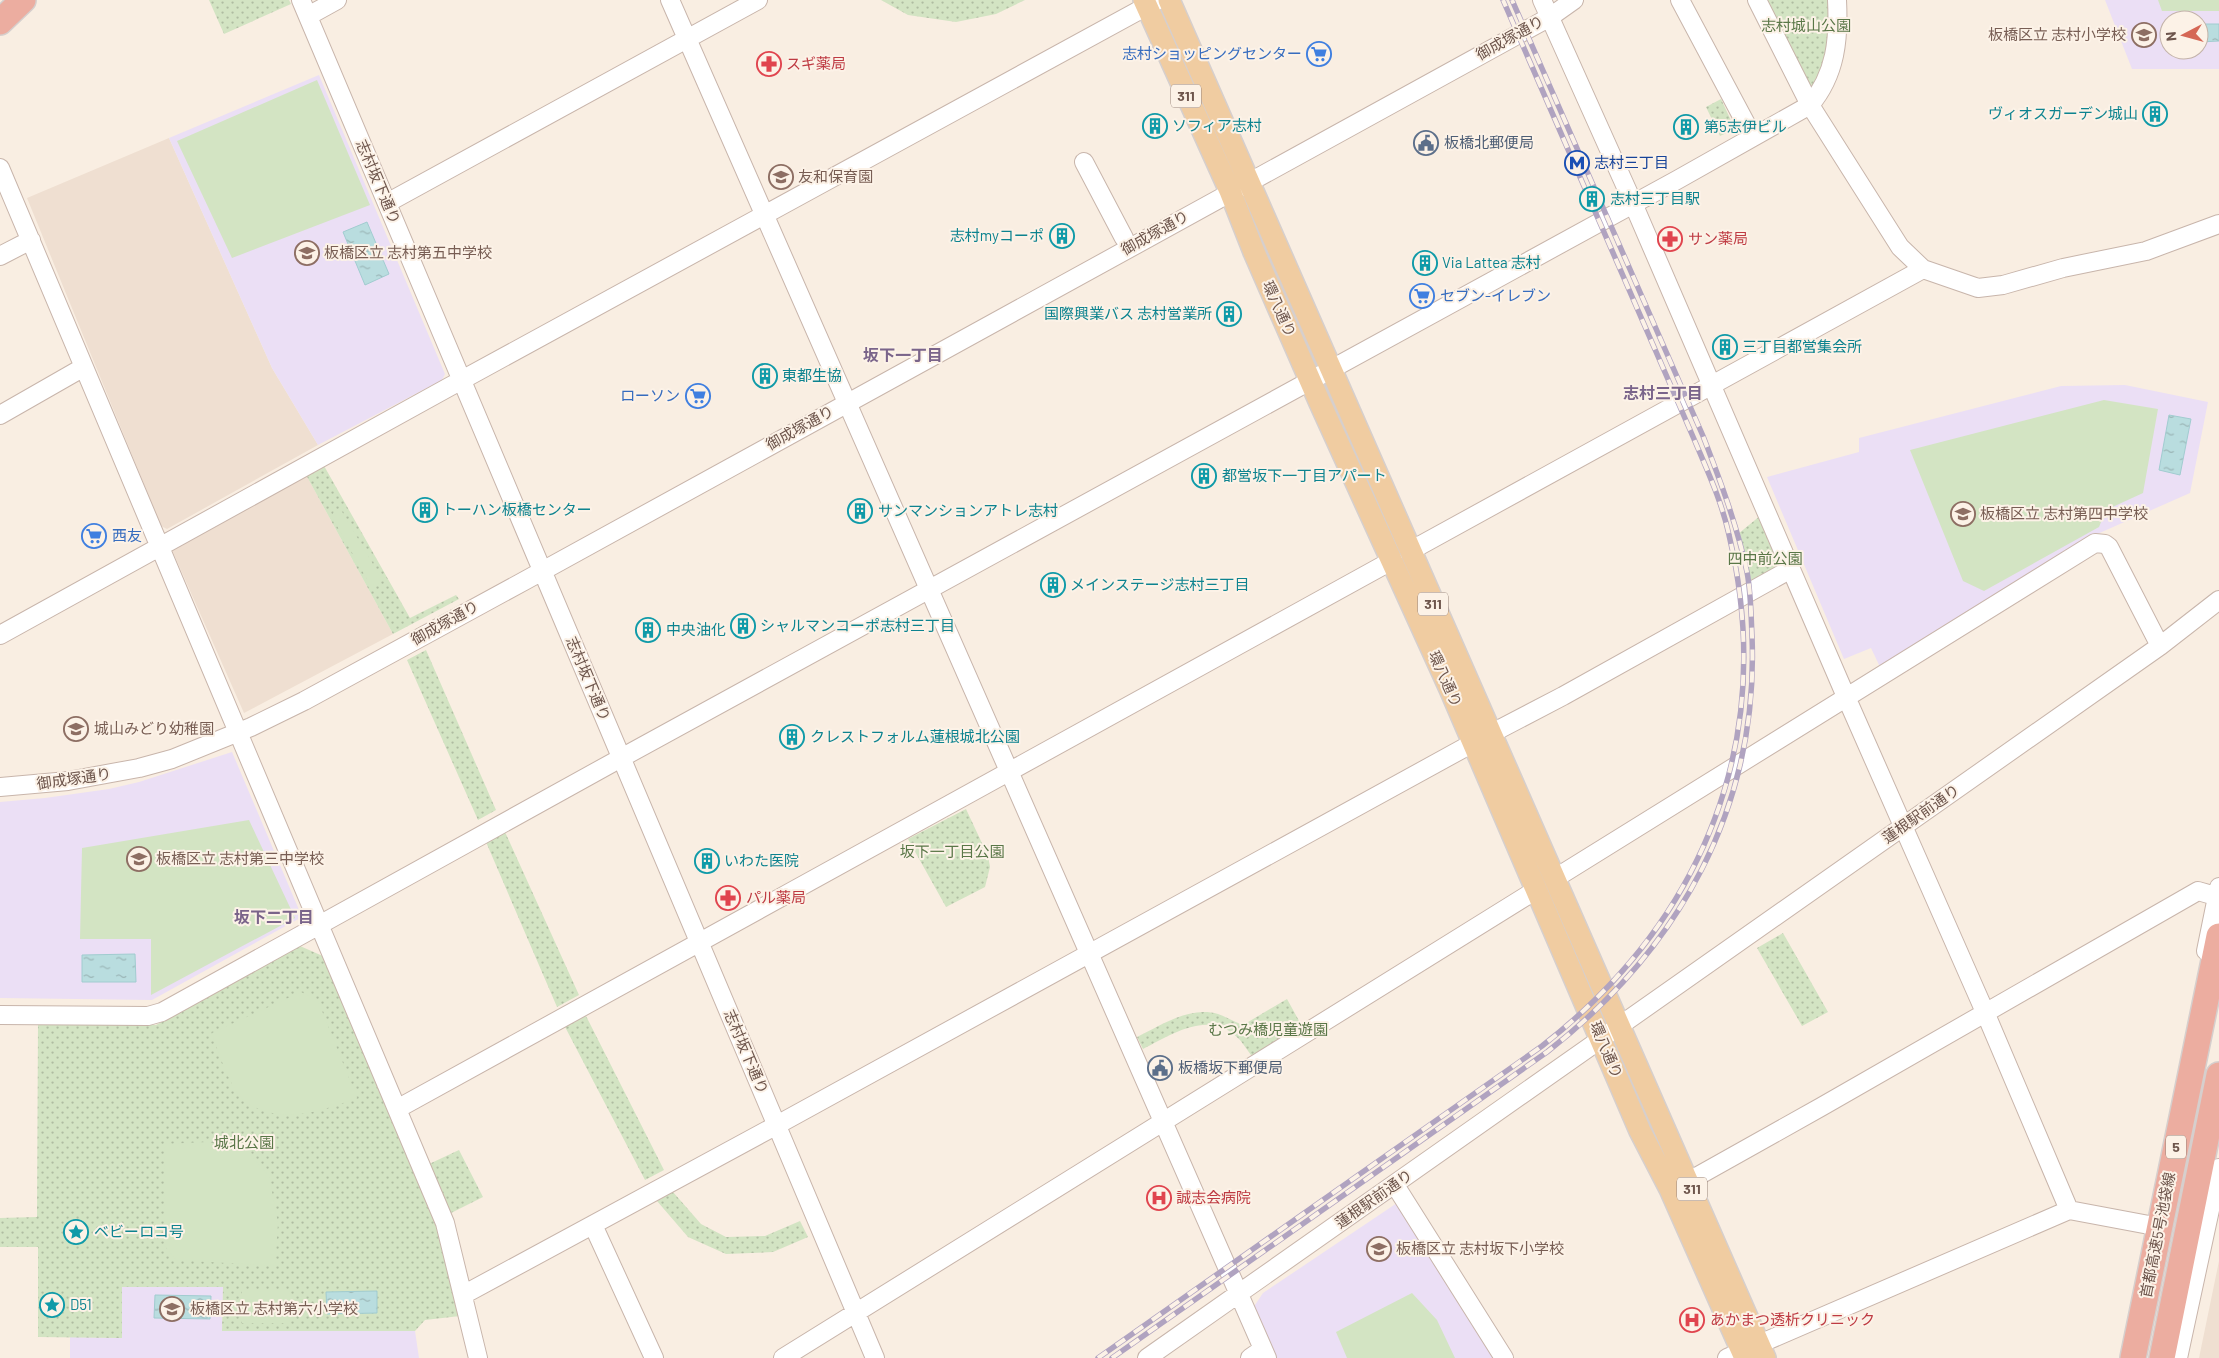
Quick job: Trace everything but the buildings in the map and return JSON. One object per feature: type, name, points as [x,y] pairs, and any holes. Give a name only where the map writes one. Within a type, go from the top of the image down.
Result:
[{"type":"highway","points":[[0,22],[23,0]]},
{"type":"highway","name":"首都高速5号池袋線","points":[[2133,1358],[2219,936]]},
{"type":"highway","points":[[2162,1358],[2174,1275],[2219,1015]]},
{"type":"highway","points":[[2149,1358],[2174,1275],[2219,1075]]},
{"type":"highway","points":[[2178,1358],[2219,1154]]},
{"type":"main road","name":"環八通り","points":[[1169,0],[1330,369],[1401,556]]},
{"type":"main road","name":"環八通り","points":[[1150,2],[1254,252],[1311,380],[1401,556],[1482,738],[1554,878],[1621,1026],[1689,1181],[1751,1355]]},
{"type":"main road","name":"環八通り","points":[[1482,738],[1536,890],[1640,1131],[1751,1355]]},
{"type":"street","points":[[304,8],[337,0]]},
{"type":"street","points":[[670,0],[1238,1294],[1260,1355]]},
{"type":"street","points":[[387,203],[758,0]]},
{"type":"street","points":[[1542,0],[1633,203],[1902,827],[1985,1012],[2069,1210]]},
{"type":"street","name":"御成塚通り","points":[[0,787],[68,781],[130,770],[172,759],[238,733],[304,701],[846,403],[1094,260],[1249,181],[1550,16],[1574,0]]},
{"type":"street","points":[[1680,0],[1753,137]]},
{"type":"street","points":[[1757,0],[1810,105],[1900,247],[1923,269],[1978,288],[2003,285],[2063,268],[2146,251],[2219,224]]},
{"type":"street","points":[[0,1015],[155,1015],[1753,137],[1810,105],[1821,92],[1830,73],[1835,55],[1838,26],[1837,0]]},
{"type":"street","points":[[0,635],[1150,2]]},
{"type":"street","name":"志村坂下通り","points":[[304,8],[875,1358]]},
{"type":"street","points":[[1084,162],[1124,238]]},
{"type":"street","points":[[0,168],[318,926],[445,1223],[478,1358]]},
{"type":"street","points":[[0,256],[31,240]]},
{"type":"street","points":[[397,1109],[699,941],[1923,269]]},
{"type":"street","points":[[0,415],[84,367]]},
{"type":"street","points":[[1554,878],[1847,699],[2095,543],[2100,542],[2109,547],[2160,646]]},
{"type":"street","points":[[463,1295],[777,1126],[1482,738],[1563,696],[1791,569]]},
{"type":"street","name":"蓮根駅前通り","points":[[1147,1358],[2160,646],[2219,600]]},
{"type":"street","points":[[783,1358],[1536,890]]},
{"type":"street","points":[[1689,1181],[1821,1108],[2198,891],[2218,893],[2122,1358]]},
{"type":"street","points":[[2178,1358],[2219,1168]]},
{"type":"street","points":[[1395,1184],[1504,1358]]},
{"type":"street","points":[[1751,1355],[2069,1210],[2149,1225]]},
{"type":"street","points":[[594,1225],[654,1358]]},
{"type":"shaded area","name":"板橋区立 志村小学校","points":[[2105,0],[2219,0],[2219,69],[2132,69]]},
{"type":"shaded area","name":"板橋区立 志村第五中学校","points":[[319,75],[445,374],[442,380],[318,445],[272,368],[169,138]]},
{"type":"shaded area","points":[[169,138],[272,368],[318,445],[167,529],[161,526],[27,198]]},
{"type":"shaded area","name":"板橋区立 志村第四中学校","points":[[2125,385],[2208,402],[2190,493],[2095,535],[1880,667],[1871,648],[1844,659],[1767,477],[1859,452],[1859,438],[2061,386]]},
{"type":"shaded area","points":[[305,473],[393,634],[244,713],[172,550]]},
{"type":"shaded area","name":"板橋区立 志村第三中学校","points":[[232,752],[302,917],[152,1000],[0,998],[0,802],[109,789],[139,782]]},
{"type":"shaded area","name":"板橋区立 志村坂下小学校","points":[[1397,1203],[1495,1358],[1275,1358],[1253,1308],[1263,1293]]},
{"type":"shaded area","points":[[2219,1261],[2219,1358],[2199,1358]]},
{"type":"shaded area","name":"板橋区立 志村第六小学校","points":[[121,1287],[223,1287],[222,1331],[415,1331],[419,1358],[70,1358],[70,1337],[122,1338]]},
{"type":"green space","points":[[209,0],[289,0],[291,4],[224,34]]},
{"type":"green space","points":[[881,0],[1025,0],[996,14],[956,22],[908,15]]},
{"type":"green space","name":"志村城山公園","points":[[1765,0],[1831,0],[1832,36],[1816,91],[1809,89]]},
{"type":"green space","points":[[2158,0],[2219,0],[2219,11],[2162,10]]},
{"type":"green space","points":[[317,80],[370,205],[232,258],[177,141]]},
{"type":"green space","points":[[1721,99],[1735,129],[1720,136],[1706,107]]},
{"type":"green space","points":[[2104,400],[2158,409],[2143,493],[2106,510],[2099,527],[1984,591],[1963,581],[1910,450]]},
{"type":"green space","points":[[323,464],[410,618],[456,595],[459,599],[393,634],[305,473]]},
{"type":"green space","points":[[341,510],[380,576],[381,580],[378,584],[373,585],[369,583],[332,517],[334,511]]},
{"type":"green space","name":"四中前公園","points":[[1766,511],[1791,569],[1750,591],[1738,534]]},
{"type":"green space","points":[[426,650],[496,810],[478,820],[407,660]]},
{"type":"green space","name":"坂下一丁目公園","points":[[966,809],[988,856],[990,867],[985,887],[946,907],[908,839]]},
{"type":"green space","points":[[249,820],[295,918],[151,995],[151,939],[80,939],[82,848]]},
{"type":"green space","points":[[505,832],[579,995],[557,1007],[486,842]]},
{"type":"green space","points":[[1783,933],[1828,1012],[1802,1026],[1757,948]]},
{"type":"green space","name":"城北公園","points":[[300,946],[325,957],[440,1234],[460,1316],[425,1320],[415,1331],[222,1331],[223,1287],[122,1287],[122,1338],[38,1337],[38,1247],[0,1247],[0,1218],[37,1217],[38,1023],[156,1025]]},
{"type":"green space","points":[[301,992],[318,1001],[357,1098],[301,1114],[287,1115],[259,1109],[246,1102],[235,1090],[217,1050],[212,1033]]},
{"type":"green space","name":"むつみ橋児童遊園","points":[[1287,999],[1303,1028],[1254,1059],[1240,1040],[1228,1031],[1216,1026],[1204,1025],[1179,1031],[1143,1049],[1137,1037],[1176,1018],[1197,1013],[1218,1014],[1243,1025]]},
{"type":"green space","points":[[584,1012],[664,1170],[645,1180],[563,1023]]},
{"type":"green space","points":[[207,1142],[246,1150],[269,1176],[278,1223],[275,1266],[176,1260],[164,1245],[165,1144]]},
{"type":"green space","points":[[459,1150],[483,1197],[449,1214],[427,1165]]},
{"type":"green space","points":[[673,1192],[701,1224],[726,1237],[765,1236],[800,1221],[808,1237],[773,1252],[726,1254],[688,1237],[657,1201]]},
{"type":"green space","points":[[242,1289],[289,1289],[290,1323],[242,1323]]},
{"type":"green space","points":[[1412,1293],[1437,1320],[1455,1358],[1347,1358],[1336,1332]]},
{"type":"water","points":[[2209,24],[2219,24],[2219,41],[2209,42]]},
{"type":"water","points":[[367,222],[389,274],[365,285],[343,232]]},
{"type":"water","points":[[2169,415],[2191,419],[2180,475],[2159,470]]},
{"type":"water","points":[[135,954],[136,982],[82,982],[82,955]]},
{"type":"water","points":[[377,1291],[377,1313],[327,1314],[326,1292]]},
{"type":"water","points":[[155,1295],[211,1296],[210,1319],[154,1318]]},
{"type":"railway","points":[[1098,1358],[1542,1046],[1599,996],[1647,941],[1685,882],[1715,819],[1734,752],[1743,683],[1741,610],[1726,523],[1714,486],[1694,439],[1503,0]]},
{"type":"railway","points":[[1112,1358],[1547,1052],[1594,1012],[1636,968],[1672,920],[1702,870],[1725,816],[1741,759],[1751,699],[1751,604],[1743,554],[1728,503],[1703,436],[1512,0]]},
{"type":"place","name":"板橋区立 志村小学校","points":[[2144,35]]},
{"type":"place","name":"志村ショッピングセンター","points":[[1319,54]]},
{"type":"place","name":"スギ薬局","points":[[769,64]]},
{"type":"place","name":"ヴィオスガーデン城山","points":[[2155,114]]},
{"type":"place","name":"ソフィア志村","points":[[1155,126]]},
{"type":"place","name":"第5志伊ビル","points":[[1686,127]]},
{"type":"place","name":"板橋北郵便局","points":[[1426,143]]},
{"type":"place","name":"志村三丁目","points":[[1577,163]]},
{"type":"place","name":"友和保育園","points":[[781,177]]},
{"type":"place","name":"志村三丁目駅","points":[[1592,199]]},
{"type":"place","name":"志村myコーポ","points":[[1062,236]]},
{"type":"place","name":"サン薬局","points":[[1670,239]]},
{"type":"place","name":"板橋区立 志村第五中学校","points":[[307,253]]},
{"type":"place","name":"Via Lattea 志村","points":[[1425,263]]},
{"type":"place","name":"セブン-イレブン","points":[[1422,296]]},
{"type":"place","name":"国際興業バス 志村営業所","points":[[1229,314]]},
{"type":"place","name":"三丁目都営集会所","points":[[1725,347]]},
{"type":"place","name":"東都生協","points":[[765,376]]},
{"type":"place","name":"ローソン","points":[[698,396]]},
{"type":"place","name":"都営坂下一丁目アパート","points":[[1204,476]]},
{"type":"place","name":"トーハン板橋センター","points":[[425,510]]},
{"type":"place","name":"サンマンションアトレ志村","points":[[860,511]]},
{"type":"place","name":"板橋区立 志村第四中学校","points":[[1963,514]]},
{"type":"place","name":"西友","points":[[94,536]]},
{"type":"place","name":"メインステージ志村三丁目","points":[[1053,585]]},
{"type":"place","name":"シャルマンコーポ志村三丁目","points":[[743,626]]},
{"type":"place","name":"中央油化","points":[[648,630]]},
{"type":"place","name":"城山みどり幼稚園","points":[[76,729]]},
{"type":"place","name":"クレストフォルム蓮根城北公園","points":[[792,737]]},
{"type":"place","name":"板橋区立 志村第三中学校","points":[[139,859]]},
{"type":"place","name":"いわた医院","points":[[707,861]]},
{"type":"place","name":"パル薬局","points":[[728,898]]},
{"type":"place","name":"板橋坂下郵便局","points":[[1160,1068]]},
{"type":"place","name":"誠志会病院","points":[[1159,1198]]},
{"type":"place","name":"ベビーロコ号","points":[[76,1232]]},
{"type":"place","name":"板橋区立 志村坂下小学校","points":[[1379,1249]]},
{"type":"place","name":"D51","points":[[52,1305]]},
{"type":"place","name":"板橋区立 志村第六小学校","points":[[172,1309]]},
{"type":"place","name":"あかまつ透析クリニック","points":[[1692,1320]]},
{"type":"district","name":"坂下一丁目","points":[[903,355]]},
{"type":"district","name":"志村三丁目","points":[[1663,393]]},
{"type":"district","name":"坂下二丁目","points":[[274,917]]}]
